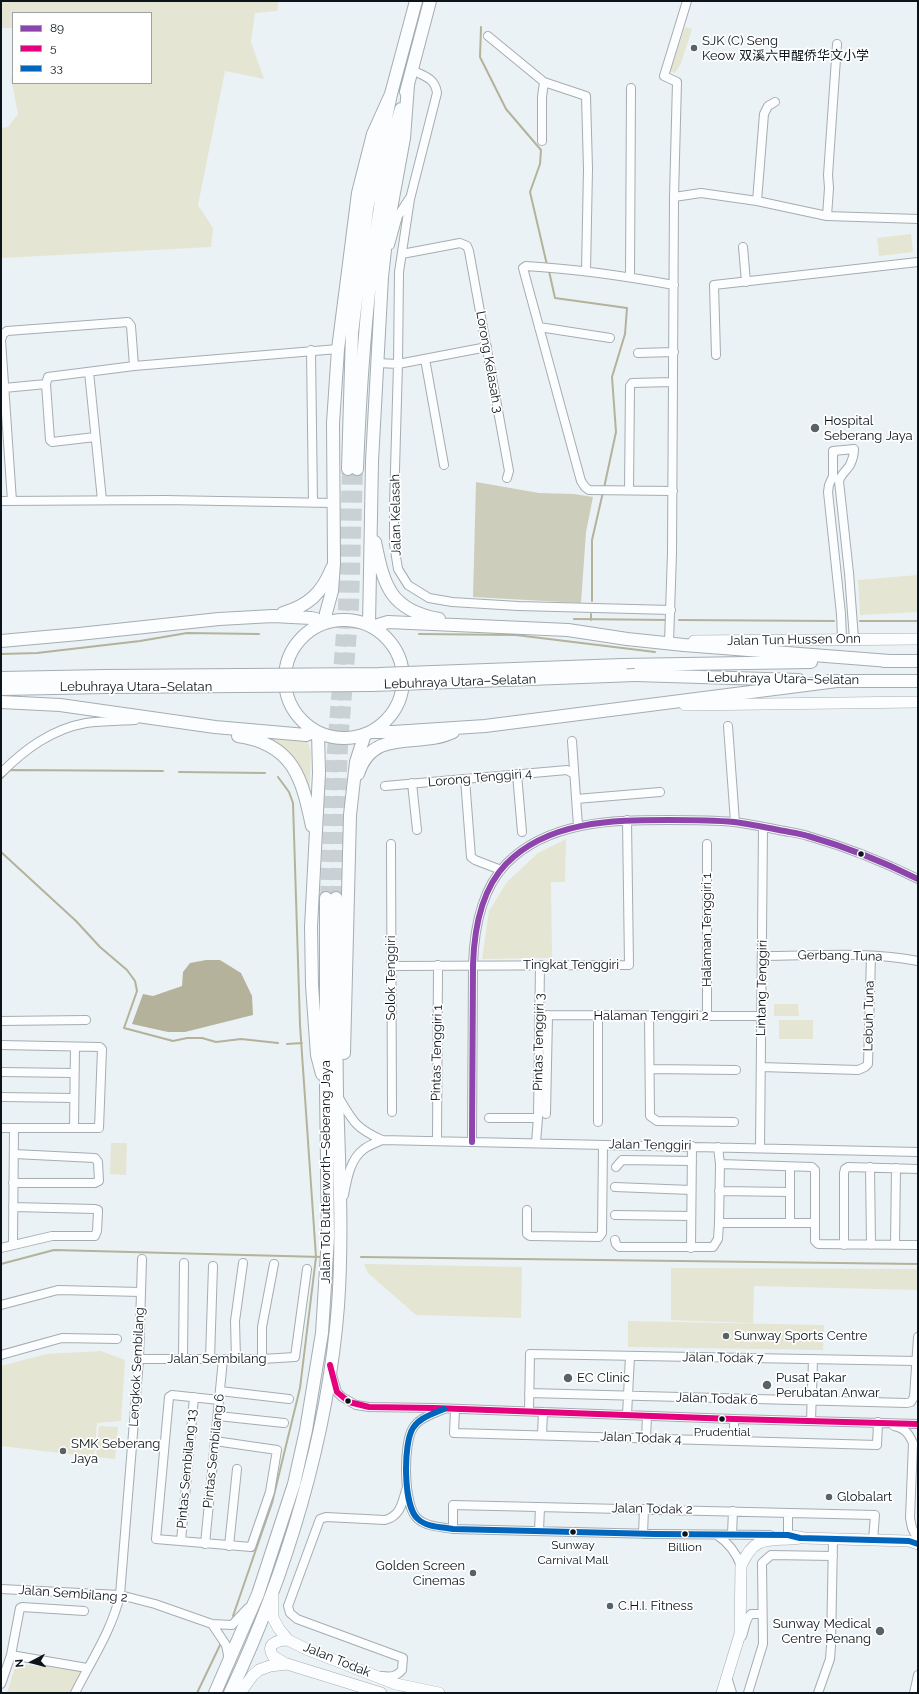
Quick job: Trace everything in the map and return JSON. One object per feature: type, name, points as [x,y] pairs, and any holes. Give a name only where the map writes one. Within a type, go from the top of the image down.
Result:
[{"type":"highway","points":[[416,1],[391,94],[367,209],[352,333],[352,469],[370,280],[378,220],[393,135],[430,1]]},
{"type":"highway","points":[[371,626],[369,593],[372,461],[382,277],[387,231],[404,138],[408,85]]},
{"type":"highway","points":[[324,623],[332,591],[334,564],[333,423],[338,349],[358,193],[373,134],[391,94]]},
{"type":"highway","points":[[370,526],[385,583],[397,600],[414,612],[454,625]]},
{"type":"highway","points":[[273,616],[299,608],[310,602],[334,564]]},
{"type":"highway","points":[[1,641],[125,630],[188,621],[273,616],[311,618],[324,623]]},
{"type":"highway","points":[[348,619],[371,626],[385,636],[394,647],[402,666],[403,680],[399,701],[383,724],[368,733],[352,738],[338,738],[316,731],[302,721],[292,707],[286,692],[285,675],[288,658],[296,644],[308,632],[324,623],[348,619]]},
{"type":"highway","points":[[371,626],[388,622],[568,630],[627,639],[756,651],[890,661]]},
{"type":"highway","name":"Lebuhraya Utara–Selatan","points":[[1,689],[106,682],[622,665],[918,661]]},
{"type":"highway","name":"Lebuhraya Utara–Selatan","points":[[1,678],[106,682],[372,685],[635,675],[837,681],[918,681]]},
{"type":"highway","points":[[368,733],[485,726],[837,681]]},
{"type":"highway","points":[[1,702],[60,704],[215,728],[306,735],[316,731]]},
{"type":"highway","points":[[215,728],[225,733],[263,742],[277,751],[289,762],[302,784],[316,841]]},
{"type":"highway","points":[[354,790],[362,764],[377,748],[388,743],[443,736],[459,728]]},
{"type":"highway","points":[[316,731],[319,773],[311,927],[312,985],[316,1055],[333,1089]]},
{"type":"highway","points":[[333,1089],[345,1049],[350,815],[356,762],[368,733]]},
{"type":"highway","name":"Jalan Tol Butterworth–Seberang Jaya","points":[[216,1693],[258,1594],[294,1484],[306,1430],[322,1333],[328,1237],[333,1089],[331,898]]},
{"type":"highway","name":"Jalan Tol Butterworth–Seberang Jaya","points":[[230,1693],[273,1590],[296,1519],[321,1426],[338,1302],[341,1212],[333,1089]]},
{"type":"main road","name":"Jalan Tun Hussen Onn","points":[[669,642],[918,639]]},
{"type":"main road","points":[[649,706],[918,702]]},
{"type":"main road","name":"Jalan Todak 2","points":[[770,1535],[788,1535],[800,1538],[916,1541]]},
{"type":"main road","points":[[722,1693],[740,1634],[741,1566],[750,1550],[760,1541],[800,1538]]},
{"type":"main road","name":"Jalan Todak","points":[[273,1590],[273,1618],[279,1629],[288,1640],[396,1684],[439,1693]]},
{"type":"main road","points":[[287,1664],[273,1656],[270,1649],[272,1644],[277,1641],[288,1640]]},
{"type":"main road","name":"Jalan Todak","points":[[240,1693],[253,1675],[259,1670],[270,1666],[287,1664],[381,1693]]},
{"type":"street","points":[[669,642],[673,491],[674,197],[677,82],[664,76],[687,1]]},
{"type":"street","points":[[488,36],[544,82],[586,96],[588,169],[586,271]]},
{"type":"street","points":[[827,216],[829,188],[828,175],[837,44]]},
{"type":"street","points":[[382,277],[398,216],[410,199],[437,93],[436,86],[430,78],[412,70]]},
{"type":"street","points":[[542,141],[542,96],[544,82]]},
{"type":"street","points":[[630,277],[631,88]]},
{"type":"street","points":[[756,201],[764,114],[768,106],[775,102]]},
{"type":"street","points":[[674,197],[701,193],[756,201],[827,216],[918,219]]},
{"type":"street","name":"Jalan Kelasah","points":[[410,199],[398,290],[394,544],[398,569],[408,585],[429,598],[452,602],[518,606],[671,610]]},
{"type":"street","name":"Lorong Kelasah 3","points":[[402,254],[460,243],[467,246],[509,471],[507,478]]},
{"type":"street","points":[[743,247],[746,282]]},
{"type":"street","points":[[716,355],[714,285],[918,262]]},
{"type":"street","points":[[673,491],[589,490],[584,487],[581,481],[523,268],[526,266],[586,271],[674,285]]},
{"type":"street","points":[[12,501],[1,340],[4,334],[7,331],[128,322],[131,326],[134,366]]},
{"type":"street","points":[[539,327],[610,338]]},
{"type":"street","points":[[378,362],[398,364],[487,347]]},
{"type":"street","points":[[95,437],[52,442],[50,440],[46,384],[48,377],[134,366],[311,350],[338,349]]},
{"type":"street","points":[[311,350],[313,503]]},
{"type":"street","points":[[638,353],[674,352]]},
{"type":"street","points":[[425,358],[444,465]]},
{"type":"street","points":[[89,372],[102,500]]},
{"type":"street","points":[[629,490],[630,386],[632,383],[673,382]]},
{"type":"street","points":[[4,388],[46,384]]},
{"type":"street","points":[[842,639],[828,492],[829,485],[834,476],[833,451],[854,448],[854,456],[850,465],[840,477],[839,481],[850,573],[854,639]]},
{"type":"street","points":[[1,501],[102,500],[334,503]]},
{"type":"street","points":[[831,521],[844,520]]},
{"type":"street","points":[[837,574],[850,573]]},
{"type":"street","points":[[1,773],[32,746],[63,730],[84,724],[136,720],[148,717]]},
{"type":"street","points":[[728,726],[735,822]]},
{"type":"street","points":[[572,741],[578,826]]},
{"type":"street","name":"Lorong Tenggiri 4","points":[[385,786],[567,770],[574,774]]},
{"type":"street","points":[[517,774],[522,832]]},
{"type":"street","points":[[464,779],[471,857],[500,870]]},
{"type":"street","points":[[412,783],[417,830]]},
{"type":"street","points":[[576,799],[660,792]]},
{"type":"street","points":[[472,1142],[473,965],[474,945],[479,919],[490,887],[500,870],[514,857],[530,846],[545,838],[578,826],[628,820],[707,820],[735,822],[807,836],[879,860],[918,878]]},
{"type":"street","name":"Tingkat Tenggiri","points":[[392,966],[628,965],[628,820]]},
{"type":"street","name":"Lintang Tenggiri","points":[[760,1148],[763,827]]},
{"type":"street","name":"Solok Tenggiri","points":[[391,844],[392,1112]]},
{"type":"street","name":"Halaman Tenggiri 1","points":[[707,844],[707,1016]]},
{"type":"street","name":"Gerbang Tuna","points":[[762,956],[871,956],[904,958],[918,961]]},
{"type":"street","name":"Lebuh Tuna","points":[[761,1067],[858,1070],[868,1064],[871,956]]},
{"type":"street","name":"Pintas Tenggiri 3","points":[[540,965],[544,1015],[546,1114]]},
{"type":"street","name":"Pintas Tenggiri 1","points":[[437,1141],[438,966]]},
{"type":"street","name":"Pintas Tenggiri 3","points":[[536,1143],[544,1015]]},
{"type":"street","name":"Halaman Tenggiri 2","points":[[544,1015],[762,1016]]},
{"type":"street","points":[[598,1016],[598,1122]]},
{"type":"street","points":[[649,1016],[650,1116],[652,1119],[657,1122],[734,1122]]},
{"type":"street","points":[[1,1021],[86,1020]]},
{"type":"street","points":[[1,1045],[100,1047],[102,1049],[99,1128],[1,1128]]},
{"type":"street","points":[[74,1046],[74,1128]]},
{"type":"street","points":[[650,1070],[736,1070]]},
{"type":"street","points":[[1,1072],[74,1073]]},
{"type":"street","points":[[333,1089],[350,1118],[358,1127],[382,1140]]},
{"type":"street","points":[[1,1098],[74,1098]]},
{"type":"street","points":[[489,1118],[538,1118]]},
{"type":"street","points":[[13,1244],[14,1128]]},
{"type":"street","points":[[341,1212],[347,1180],[354,1160],[365,1148],[382,1140]]},
{"type":"street","name":"Jalan Tenggiri","points":[[382,1140],[918,1152]]},
{"type":"street","points":[[527,1210],[527,1234],[530,1236],[600,1236],[602,1234],[603,1145]]},
{"type":"street","points":[[691,1248],[692,1146]]},
{"type":"street","points":[[615,1240],[616,1244],[620,1247],[713,1247],[718,1239],[719,1223],[720,1164],[718,1147]]},
{"type":"street","points":[[908,1152],[918,1157]]},
{"type":"street","points":[[13,1183],[98,1182],[98,1162],[95,1158],[14,1154]]},
{"type":"street","points":[[616,1167],[622,1160],[692,1161]]},
{"type":"street","points":[[720,1164],[812,1167],[816,1174],[815,1241],[818,1244],[918,1245]]},
{"type":"street","points":[[790,1167],[790,1222]]},
{"type":"street","points":[[844,1245],[845,1169],[848,1167],[918,1169]]},
{"type":"street","points":[[870,1167],[871,1245]]},
{"type":"street","points":[[895,1245],[896,1168]]},
{"type":"street","points":[[615,1188],[691,1190]]},
{"type":"street","points":[[719,1191],[790,1192]]},
{"type":"street","points":[[1,1248],[52,1236],[95,1236],[97,1234],[98,1210],[13,1207]]},
{"type":"street","points":[[615,1215],[691,1216]]},
{"type":"street","points":[[719,1223],[815,1223]]},
{"type":"street","name":"Lengkok Sembilang","points":[[75,1693],[106,1634],[116,1611],[120,1595],[139,1359],[142,1259]]},
{"type":"street","points":[[183,1359],[184,1263]]},
{"type":"street","points":[[236,1359],[235,1321],[243,1263]]},
{"type":"street","points":[[262,1359],[262,1327],[274,1264]]},
{"type":"street","points":[[210,1359],[213,1266]]},
{"type":"street","name":"Jalan Sembilang","points":[[139,1359],[262,1359],[295,1357],[307,1269]]},
{"type":"street","points":[[1,1305],[58,1290],[141,1292]]},
{"type":"street","name":"Jalan Todak 6","points":[[529,1393],[907,1403],[911,1402],[914,1397],[918,1337]]},
{"type":"street","points":[[1,1355],[62,1338],[116,1339]]},
{"type":"street","name":"Jalan Todak 7","points":[[529,1393],[530,1354],[916,1361]]},
{"type":"street","points":[[627,1415],[630,1356]]},
{"type":"street","name":"Pintas Sembilang 6","points":[[205,1544],[223,1359]]},
{"type":"street","points":[[811,1421],[813,1359]]},
{"type":"street","name":"Jalan Todak 4","points":[[330,1365],[337,1392],[349,1402],[356,1405],[393,1408],[434,1408],[918,1424]]},
{"type":"street","points":[[220,1391],[289,1399]]},
{"type":"street","points":[[529,1393],[529,1411]]},
{"type":"street","points":[[215,1441],[278,1450],[270,1492],[251,1547],[156,1539],[169,1397],[172,1394],[219,1400]]},
{"type":"street","name":"Pintas Sembilang 13","points":[[181,1541],[194,1397]]},
{"type":"street","points":[[369,1674],[394,1676],[402,1670],[403,1658],[297,1619],[290,1613],[288,1606],[320,1519],[326,1517],[385,1520],[395,1516],[398,1512],[407,1486],[407,1454],[410,1433],[422,1419],[444,1409]]},
{"type":"street","name":"Jalan Todak 4","points":[[455,1409],[454,1433],[877,1445],[878,1422]]},
{"type":"street","points":[[542,1435],[543,1412]]},
{"type":"street","points":[[218,1416],[284,1423]]},
{"type":"street","points":[[646,1438],[647,1416]]},
{"type":"street","points":[[907,1423],[918,1418]]},
{"type":"street","points":[[734,1419],[734,1441]]},
{"type":"street","points":[[878,1422],[898,1426],[904,1429],[909,1434],[913,1443],[910,1518],[916,1541]]},
{"type":"street","points":[[913,1443],[918,1436]]},
{"type":"street","points":[[229,1546],[237,1469]]},
{"type":"street","name":"Jalan Todak 2","points":[[407,1486],[412,1512],[418,1520],[439,1527],[643,1534],[770,1535]]},
{"type":"street","name":"Jalan Todak 2","points":[[453,1528],[454,1505],[875,1515],[873,1540]]},
{"type":"street","points":[[539,1531],[540,1507]]},
{"type":"street","points":[[643,1534],[644,1509]]},
{"type":"street","points":[[732,1534],[733,1511]]},
{"type":"street","points":[[788,1513],[788,1535]]},
{"type":"street","points":[[716,1534],[732,1547],[738,1556],[741,1566]]},
{"type":"street","points":[[818,1693],[830,1658],[833,1539]]},
{"type":"street","points":[[748,1693],[763,1644],[762,1563],[771,1555],[833,1556]]},
{"type":"street","name":"Jalan Sembilang 2","points":[[1,1589],[120,1595],[155,1604],[212,1624],[232,1625],[241,1617],[258,1594]]},
{"type":"street","points":[[1,1684],[11,1655],[20,1608],[84,1610]]},
{"type":"street","points":[[738,1644],[746,1626],[747,1617],[751,1614],[762,1614]]},
{"type":"street","points":[[212,1624],[226,1644],[230,1661]]},
{"type":"street","points":[[11,1655],[87,1668]]},
{"type":"street","points":[[914,1693],[918,1675]]},
{"type":"street","points":[[727,1677],[732,1693]]},
{"type":"green space","points":[[1,1],[279,1],[277,11],[255,13],[251,42],[264,79],[225,71],[198,205],[213,228],[211,247],[1,258],[1,128],[8,127],[18,114],[12,84],[152,84],[152,12],[12,12],[12,28],[1,28]]},
{"type":"green space","points":[[685,27],[692,29],[681,63],[675,73],[670,71]]},
{"type":"green space","points":[[911,234],[913,252],[879,256],[877,238]]},
{"type":"green space","points":[[476,482],[539,493],[574,494],[593,497],[586,532],[581,603],[473,597]]},
{"type":"green space","points":[[918,575],[918,612],[860,615],[858,580]]},
{"type":"green space","points":[[247,732],[307,738],[311,753],[309,803],[305,781]]},
{"type":"green space","points":[[566,839],[565,882],[551,882],[552,958],[482,959],[489,911],[507,882],[538,853]]},
{"type":"green space","points":[[774,1004],[798,1004],[799,1016],[774,1016]]},
{"type":"green space","points":[[779,1020],[813,1020],[813,1039],[779,1039]]},
{"type":"green space","points":[[111,1143],[127,1143],[126,1175],[110,1174]]},
{"type":"green space","points":[[364,1264],[522,1267],[521,1318],[416,1315],[368,1273]]},
{"type":"green space","points":[[671,1268],[918,1269],[918,1290],[754,1286],[753,1323],[671,1320]]},
{"type":"green space","name":"Sunway Sports Centre","points":[[628,1321],[824,1325],[823,1350],[628,1347]]},
{"type":"green space","points":[[101,1351],[125,1360],[121,1421],[97,1423],[94,1457],[1,1446],[1,1366],[46,1354]]},
{"type":"green space","points":[[99,1426],[118,1427],[115,1459],[96,1457]]},
{"type":"green space","points":[[16,1664],[84,1669],[69,1693],[7,1693]]},
{"type":"shaded area","points":[[206,960],[220,960],[241,973],[252,996],[253,1015],[185,1032],[168,1032],[132,1024],[143,994],[153,996],[182,986],[183,972],[190,963]]},
{"type":"waterway","points":[[481,27],[480,57],[506,109],[541,150],[540,164],[530,192],[547,265]]},
{"type":"waterway","points":[[549,271],[555,298],[627,308],[625,334],[612,377],[616,432],[604,488]]},
{"type":"waterway","points":[[592,601],[592,540],[603,492]]},
{"type":"waterway","points":[[591,614],[591,620]]},
{"type":"waterway","points":[[574,619],[667,620]]},
{"type":"waterway","points":[[679,620],[834,621]]},
{"type":"waterway","points":[[860,621],[918,621]]},
{"type":"waterway","points":[[1,654],[37,653],[140,641],[187,633],[259,634]]},
{"type":"waterway","points":[[419,634],[516,635],[655,652]]},
{"type":"waterway","points":[[1,779],[10,770],[163,771]]},
{"type":"waterway","points":[[179,772],[265,773]]},
{"type":"waterway","points":[[233,1616],[272,1503],[300,1388],[316,1257],[300,1025],[293,803],[289,792],[278,777]]},
{"type":"waterway","points":[[1,852],[76,921],[100,947],[127,970],[135,981],[137,991],[124,1028],[173,1041],[187,1038],[202,1038],[216,1042],[241,1039],[278,1043]]},
{"type":"waterway","points":[[287,1044],[302,1043]]},
{"type":"waterway","points":[[1,1264],[54,1250],[321,1257]]},
{"type":"waterway","points":[[361,1257],[918,1264]]},
{"type":"waterway","points":[[197,1693],[221,1643]]},
{"type":"tunnel","points":[[326,898],[332,764],[344,607],[348,469]]},
{"type":"tunnel","points":[[336,898],[342,744],[353,606],[357,469]]},
{"type":"transit line","name":"89","points":[[472,1142],[473,965],[477,925],[485,898],[497,874],[506,864],[523,850],[541,839],[561,831],[603,823],[647,820],[726,821],[808,836],[864,855],[918,879]]},
{"type":"transit line","name":"5","points":[[330,1365],[337,1392],[349,1402],[369,1407],[918,1424]]},
{"type":"transit line","name":"33","points":[[444,1409],[427,1416],[416,1424],[413,1428],[407,1447],[406,1475],[409,1502],[418,1519],[425,1524],[453,1529],[655,1534],[788,1535],[800,1538],[909,1541],[918,1544]]},
{"type":"place","name":"SJK (C) Seng Keow 双溪六甲醒侨华文小学","points":[[694,48]]},
{"type":"place","name":"Hospital Seberang Jaya","points":[[815,428]]},
{"type":"place","name":"Sunway Sports Centre","points":[[726,1336]]},
{"type":"place","name":"EC Clinic","points":[[568,1378]]},
{"type":"place","name":"Pusat Pakar Perubatan Anwar","points":[[767,1385]]},
{"type":"place","name":"Prudential","points":[[722,1419]]},
{"type":"place","name":"SMK Seberang Jaya","points":[[63,1451]]},
{"type":"place","name":"Globalart","points":[[829,1497]]},
{"type":"place","name":"Sunway Carnival Mall","points":[[573,1532]]},
{"type":"place","name":"Billion","points":[[685,1534]]},
{"type":"place","name":"Golden Screen Cinemas","points":[[473,1573]]},
{"type":"place","name":"C.H.I. Fitness","points":[[610,1606]]},
{"type":"place","name":"Sunway Medical Centre Penang","points":[[880,1631]]}]
